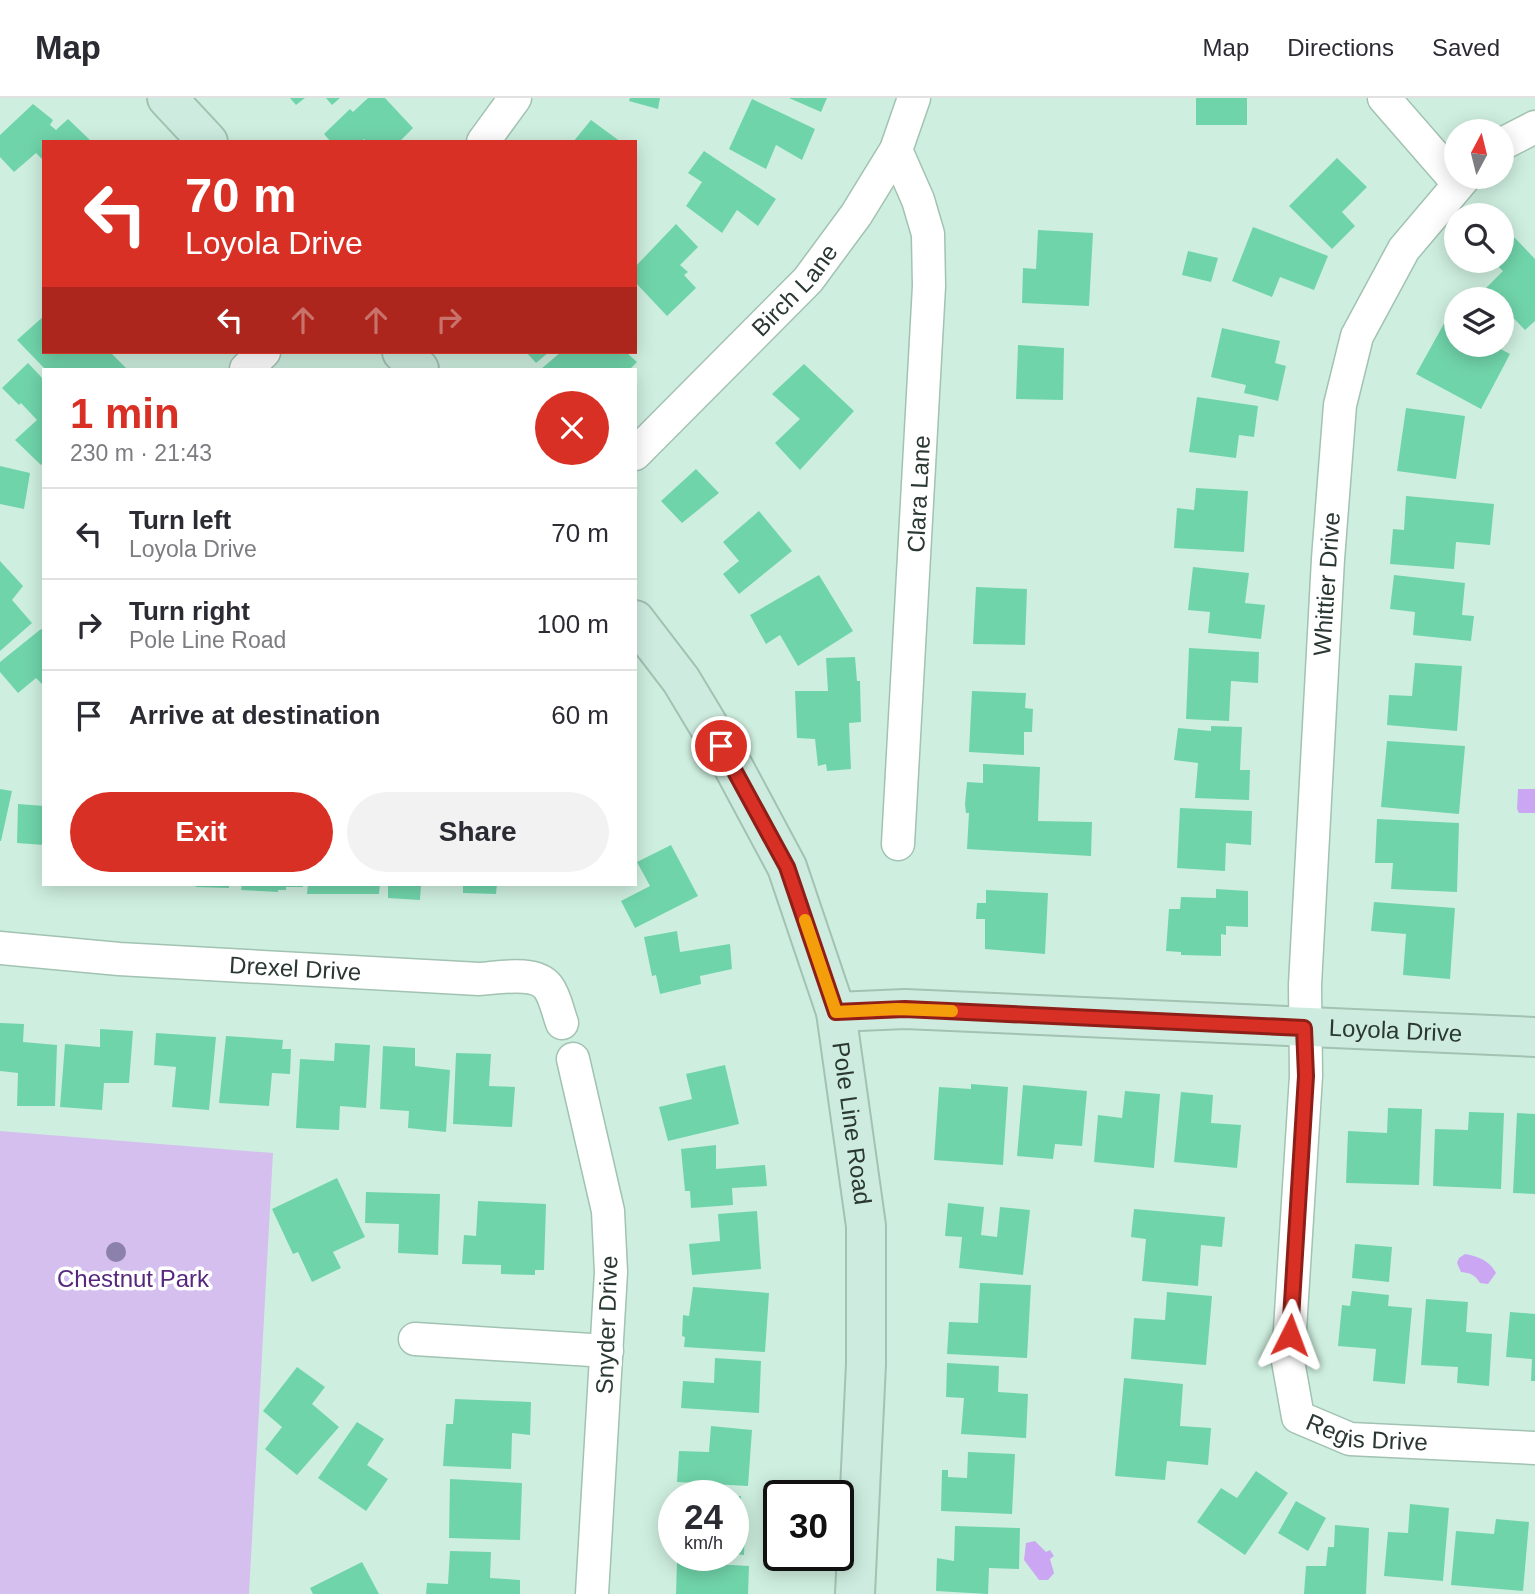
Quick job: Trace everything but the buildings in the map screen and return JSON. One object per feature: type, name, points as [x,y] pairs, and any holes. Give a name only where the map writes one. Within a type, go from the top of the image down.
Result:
[{"type":"main road","points":[[167,98],[206,140]]},
{"type":"main road","points":[[404,354],[418,368]]},
{"type":"main road","name":"Pole Line Road","points":[[637,623],[681,680],[734,768],[787,867],[836,1012],[866,1226],[866,1364],[855,1594]]},
{"type":"main road","name":"Loyola Drive","points":[[836,1012],[905,1009],[1535,1037]]},
{"type":"street","points":[[484,140],[514,98]]},
{"type":"street","name":"Birch Lane","points":[[637,452],[808,281],[856,215],[896,150],[914,98]]},
{"type":"street","points":[[1384,98],[1444,162]]},
{"type":"street","points":[[1514,138],[1535,127]]},
{"type":"street","name":"Clara Lane","points":[[896,150],[918,200],[928,234],[929,286],[898,844]]},
{"type":"street","name":"Whittier Drive","points":[[1304,1028],[1328,559],[1340,405],[1357,336],[1404,249],[1454,189]]},
{"type":"street","points":[[247,368],[262,354]]},
{"type":"street","name":"Drexel Drive","points":[[0,948],[146,961],[478,979],[524,977],[542,980],[550,989],[562,1023]]},
{"type":"street","name":"Regis Drive","points":[[1304,1028],[1306,1076],[1288,1360],[1298,1417],[1350,1439],[1535,1448]]},
{"type":"street","name":"Snyder Drive","points":[[573,1059],[608,1211],[611,1272],[592,1594]]},
{"type":"street","points":[[415,1339],[607,1351]]},
{"type":"green space","name":"Chestnut Park","points":[[0,1131],[273,1153],[249,1594],[0,1594]]},
{"type":"shaded area","points":[[1518,789],[1535,789],[1535,813],[1519,813]]},
{"type":"shaded area","points":[[1465,1254],[1475,1256],[1490,1265],[1496,1273],[1488,1284],[1480,1283],[1472,1275],[1461,1272],[1457,1263]]},
{"type":"shaded area","points":[[1035,1541],[1046,1552],[1050,1550],[1054,1556],[1050,1559],[1054,1573],[1048,1580],[1039,1580],[1024,1560],[1026,1543]]},
{"type":"slow traffic","points":[[805,920],[836,1012],[897,1009],[952,1011]]},
{"type":"route","points":[[721,746],[787,867],[836,1012],[905,1009],[1304,1028],[1306,1076],[1290,1335]]}]
